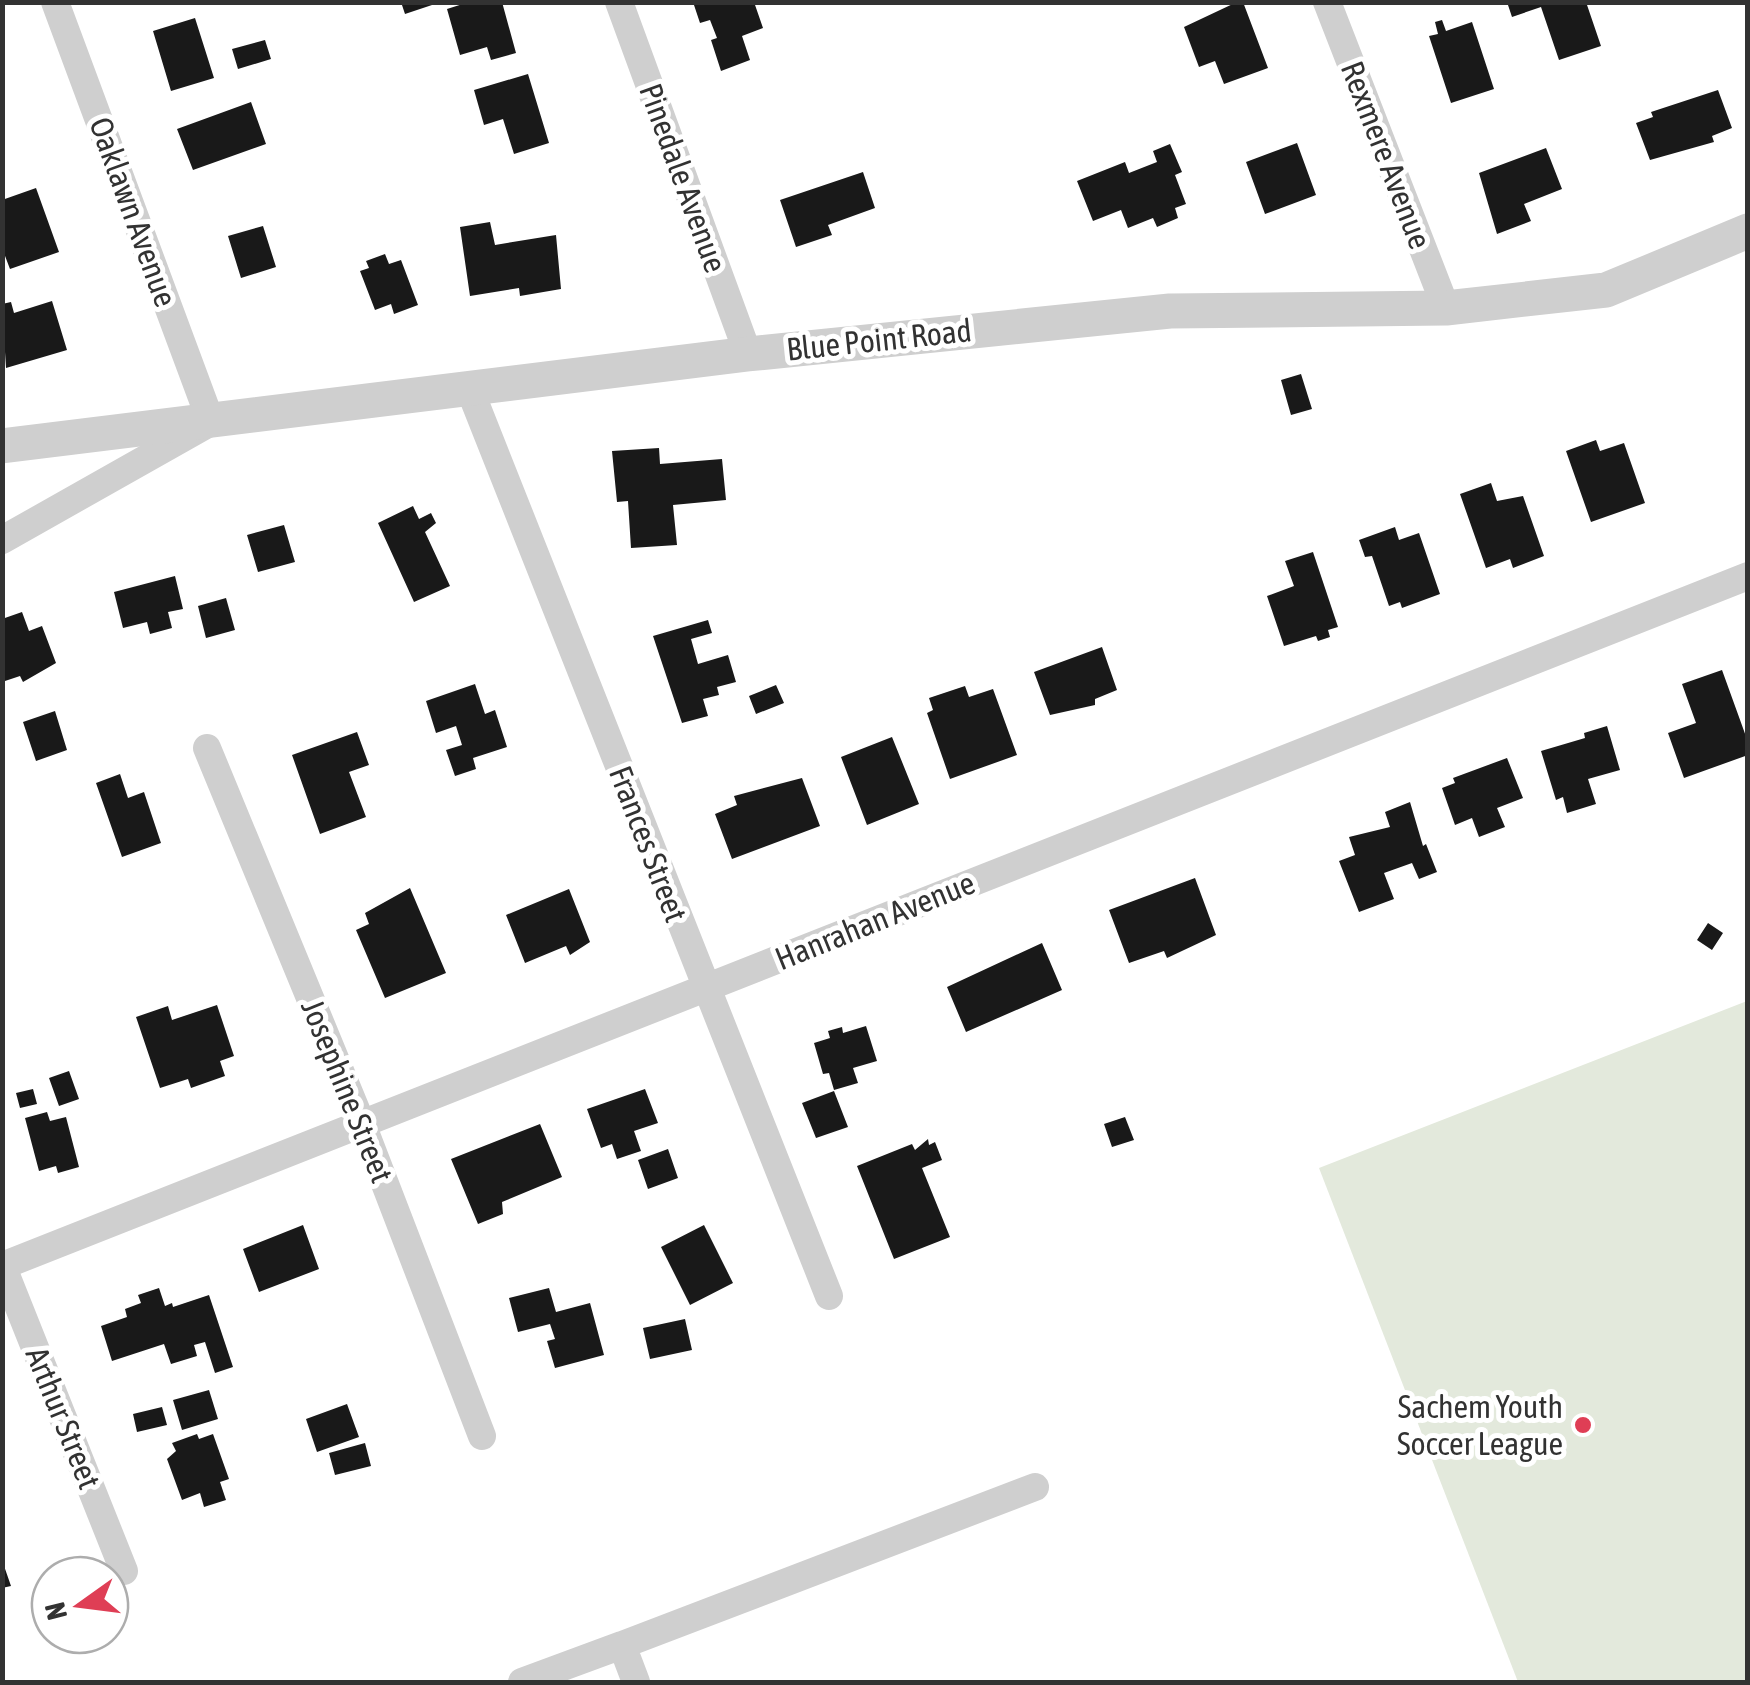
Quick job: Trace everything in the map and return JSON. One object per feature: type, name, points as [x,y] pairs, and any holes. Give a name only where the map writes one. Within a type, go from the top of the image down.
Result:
[{"type":"street","name":"Oaklawn Avenue","points":[[55,2],[211,422]]},
{"type":"street","name":"Pinedale Avenue","points":[[619,2],[748,354]]},
{"type":"street","name":"Rexmere Avenue","points":[[1327,2],[1446,308]]},
{"type":"street","name":"Blue Point Road","points":[[2,446],[748,354],[1170,311],[1446,308],[1606,290],[1748,231]]},
{"type":"street","name":"Frances Street","points":[[470,390],[829,1296]]},
{"type":"street","points":[[2,540],[211,422]]},
{"type":"street","name":"Hanrahan Avenue","points":[[3,1266],[1748,576]]},
{"type":"street","name":"Josephine Street","points":[[208,748],[362,1124],[482,1436]]},
{"type":"street","name":"Arthur Street","points":[[3,1266],[118,1555]]},
{"type":"street","points":[[522,1682],[1035,1487]]},
{"type":"street","points":[[622,1644],[636,1682]]},
{"type":"shaded area","name":"Sachem Youth Soccer League","points":[[1747,1001],[1747,1682],[1518,1682],[1319,1168]]},
{"type":"building","points":[[401,2],[438,2],[438,3],[405,14]]},
{"type":"building","points":[[469,2],[502,2],[516,53],[491,60],[487,47],[460,55],[447,9]]},
{"type":"building","points":[[693,2],[754,2],[763,28],[742,36],[750,60],[721,71],[711,40],[717,38],[710,20],[700,23]]},
{"type":"building","points":[[1243,2],[1268,68],[1224,84],[1215,61],[1199,67],[1184,27]]},
{"type":"building","points":[[1507,2],[1586,2],[1601,46],[1559,60],[1541,7],[1512,17]]},
{"type":"building","points":[[195,18],[214,78],[171,91],[153,31]]},
{"type":"building","points":[[1442,20],[1446,31],[1472,22],[1494,89],[1451,103],[1429,36],[1438,34],[1435,22]]},
{"type":"building","points":[[265,40],[271,59],[238,69],[232,49]]},
{"type":"building","points":[[528,74],[549,143],[514,154],[503,119],[484,125],[474,90]]},
{"type":"building","points":[[1718,90],[1732,128],[1712,136],[1714,142],[1650,160],[1636,123],[1653,117],[1651,112]]},
{"type":"building","points":[[251,102],[266,144],[193,170],[177,129]]},
{"type":"building","points":[[1297,143],[1316,195],[1265,214],[1246,162]]},
{"type":"building","points":[[1170,144],[1182,172],[1175,175],[1186,204],[1175,208],[1178,218],[1157,227],[1153,218],[1128,228],[1121,210],[1093,221],[1077,181],[1125,162],[1129,173],[1157,162],[1153,151]]},
{"type":"building","points":[[1546,148],[1562,189],[1524,204],[1531,221],[1497,234],[1479,173]]},
{"type":"building","points":[[863,172],[875,208],[828,225],[832,235],[796,247],[780,200]]},
{"type":"building","points":[[36,188],[59,252],[10,269],[2,248],[2,200]]},
{"type":"building","points":[[490,222],[495,245],[556,235],[561,289],[520,296],[519,288],[470,296],[460,227]]},
{"type":"building","points":[[263,226],[276,267],[241,278],[228,236]]},
{"type":"building","points":[[385,254],[389,264],[401,260],[418,305],[394,314],[391,304],[375,310],[360,271],[369,268],[366,261]]},
{"type":"building","points":[[52,301],[67,350],[6,368],[2,304],[11,302],[14,313]]},
{"type":"building","points":[[1301,374],[1312,409],[1291,415],[1281,380]]},
{"type":"building","points":[[1596,440],[1600,451],[1624,443],[1645,503],[1591,522],[1566,451]]},
{"type":"building","points":[[659,448],[660,464],[722,459],[726,500],[673,505],[677,545],[631,548],[628,501],[617,502],[612,451]]},
{"type":"building","points":[[1491,483],[1497,501],[1523,496],[1544,556],[1513,568],[1510,559],[1486,568],[1460,494]]},
{"type":"building","points":[[413,506],[419,519],[431,513],[436,523],[425,532],[450,586],[414,602],[378,523]]},
{"type":"building","points":[[284,525],[295,562],[258,572],[247,535]]},
{"type":"building","points":[[1395,527],[1399,540],[1419,533],[1440,594],[1402,608],[1400,602],[1389,606],[1372,556],[1365,557],[1359,540]]},
{"type":"building","points":[[1313,552],[1338,627],[1328,630],[1330,637],[1318,641],[1316,636],[1284,646],[1267,596],[1294,586],[1285,561]]},
{"type":"building","points":[[175,576],[183,609],[168,612],[172,628],[150,634],[147,622],[123,628],[114,592]]},
{"type":"building","points":[[226,598],[235,630],[206,638],[198,606]]},
{"type":"building","points":[[22,612],[29,631],[42,626],[56,663],[23,682],[20,676],[2,682],[2,619]]},
{"type":"building","points":[[708,620],[712,633],[691,639],[698,664],[728,655],[736,682],[717,687],[719,695],[703,699],[708,716],[682,723],[653,636]]},
{"type":"building","points":[[1102,647],[1117,690],[1095,699],[1095,705],[1050,715],[1034,672]]},
{"type":"building","points":[[1722,670],[1748,742],[1748,755],[1684,778],[1668,733],[1696,723],[1682,684]]},
{"type":"building","points":[[475,684],[485,714],[495,710],[507,747],[473,758],[476,769],[455,776],[446,750],[462,745],[456,726],[436,733],[426,701]]},
{"type":"building","points":[[776,685],[784,703],[756,714],[749,696]]},
{"type":"building","points":[[965,686],[969,697],[993,689],[1017,755],[950,779],[927,713],[933,710],[929,698]]},
{"type":"building","points":[[55,711],[67,750],[36,761],[23,722]]},
{"type":"building","points":[[1607,726],[1620,770],[1588,779],[1596,804],[1567,813],[1563,797],[1556,800],[1541,751],[1585,738],[1584,733]]},
{"type":"building","points":[[357,732],[369,765],[349,772],[366,817],[320,834],[292,755]]},
{"type":"building","points":[[892,737],[919,804],[867,825],[841,757]]},
{"type":"building","points":[[1507,758],[1523,798],[1497,808],[1505,827],[1479,837],[1472,818],[1455,825],[1442,788],[1455,783],[1453,778]]},
{"type":"building","points":[[120,774],[128,798],[144,792],[161,843],[122,857],[96,783]]},
{"type":"building","points":[[802,778],[820,826],[732,859],[715,814],[737,805],[734,796]]},
{"type":"building","points":[[1410,802],[1423,846],[1426,844],[1437,872],[1419,879],[1412,863],[1384,873],[1394,899],[1359,912],[1339,861],[1355,855],[1349,837],[1390,827],[1385,812]]},
{"type":"building","points":[[1195,878],[1216,935],[1167,958],[1164,951],[1129,963],[1109,910]]},
{"type":"building","points":[[410,888],[446,973],[385,998],[356,930],[369,924],[365,913]]},
{"type":"building","points":[[569,889],[590,942],[570,955],[566,946],[525,963],[506,915]]},
{"type":"building","points":[[1708,923],[1723,933],[1712,950],[1697,940]]},
{"type":"building","points":[[1042,943],[1062,990],[966,1032],[947,987]]},
{"type":"building","points":[[217,1005],[234,1056],[220,1061],[225,1076],[191,1088],[188,1079],[160,1088],[136,1017],[168,1006],[172,1020]]},
{"type":"building","points":[[866,1026],[877,1061],[853,1068],[858,1083],[834,1090],[829,1073],[823,1074],[814,1043],[830,1038],[828,1031],[842,1027],[843,1033]]},
{"type":"building","points":[[69,1071],[79,1099],[59,1106],[49,1078]]},
{"type":"building","points":[[33,1089],[37,1104],[20,1108],[16,1093]]},
{"type":"building","points":[[645,1089],[658,1123],[634,1131],[641,1151],[617,1159],[612,1144],[601,1148],[587,1109]]},
{"type":"building","points":[[834,1091],[848,1127],[816,1138],[802,1103]]},
{"type":"building","points":[[47,1112],[50,1121],[66,1117],[79,1167],[58,1173],[56,1166],[39,1171],[25,1118]]},
{"type":"building","points":[[1125,1117],[1134,1140],[1112,1147],[1104,1124]]},
{"type":"building","points":[[540,1124],[562,1177],[502,1202],[503,1214],[478,1224],[451,1159]]},
{"type":"building","points":[[928,1139],[929,1145],[935,1142],[942,1160],[922,1168],[950,1237],[894,1259],[857,1166],[912,1144],[915,1150]]},
{"type":"building","points":[[668,1149],[678,1178],[648,1189],[638,1160]]},
{"type":"building","points":[[303,1225],[319,1269],[259,1292],[243,1249]]},
{"type":"building","points":[[704,1225],[733,1283],[690,1305],[661,1247]]},
{"type":"building","points":[[159,1288],[165,1306],[209,1295],[233,1367],[215,1373],[205,1342],[194,1345],[197,1356],[171,1364],[164,1344],[112,1361],[101,1326],[127,1317],[125,1309],[141,1303],[138,1295]]},
{"type":"building","points":[[549,1288],[556,1312],[590,1303],[604,1355],[555,1368],[547,1341],[555,1339],[550,1324],[518,1332],[509,1298]]},
{"type":"building","points":[[685,1319],[692,1350],[650,1359],[643,1328]]},
{"type":"building","points":[[209,1390],[218,1419],[182,1430],[173,1400]]},
{"type":"building","points":[[347,1404],[359,1437],[317,1452],[306,1419]]},
{"type":"building","points":[[162,1407],[167,1425],[137,1432],[133,1414]]},
{"type":"building","points":[[197,1434],[199,1439],[213,1434],[229,1479],[220,1482],[226,1500],[204,1507],[200,1493],[182,1500],[167,1459],[176,1451],[172,1443]]},
{"type":"building","points":[[365,1443],[371,1466],[335,1475],[329,1453]]},
{"type":"building","points":[[2,1564],[11,1586],[2,1588]]},
{"type":"place","name":"Sachem Youth Soccer League","points":[[1583,1425]]}]
